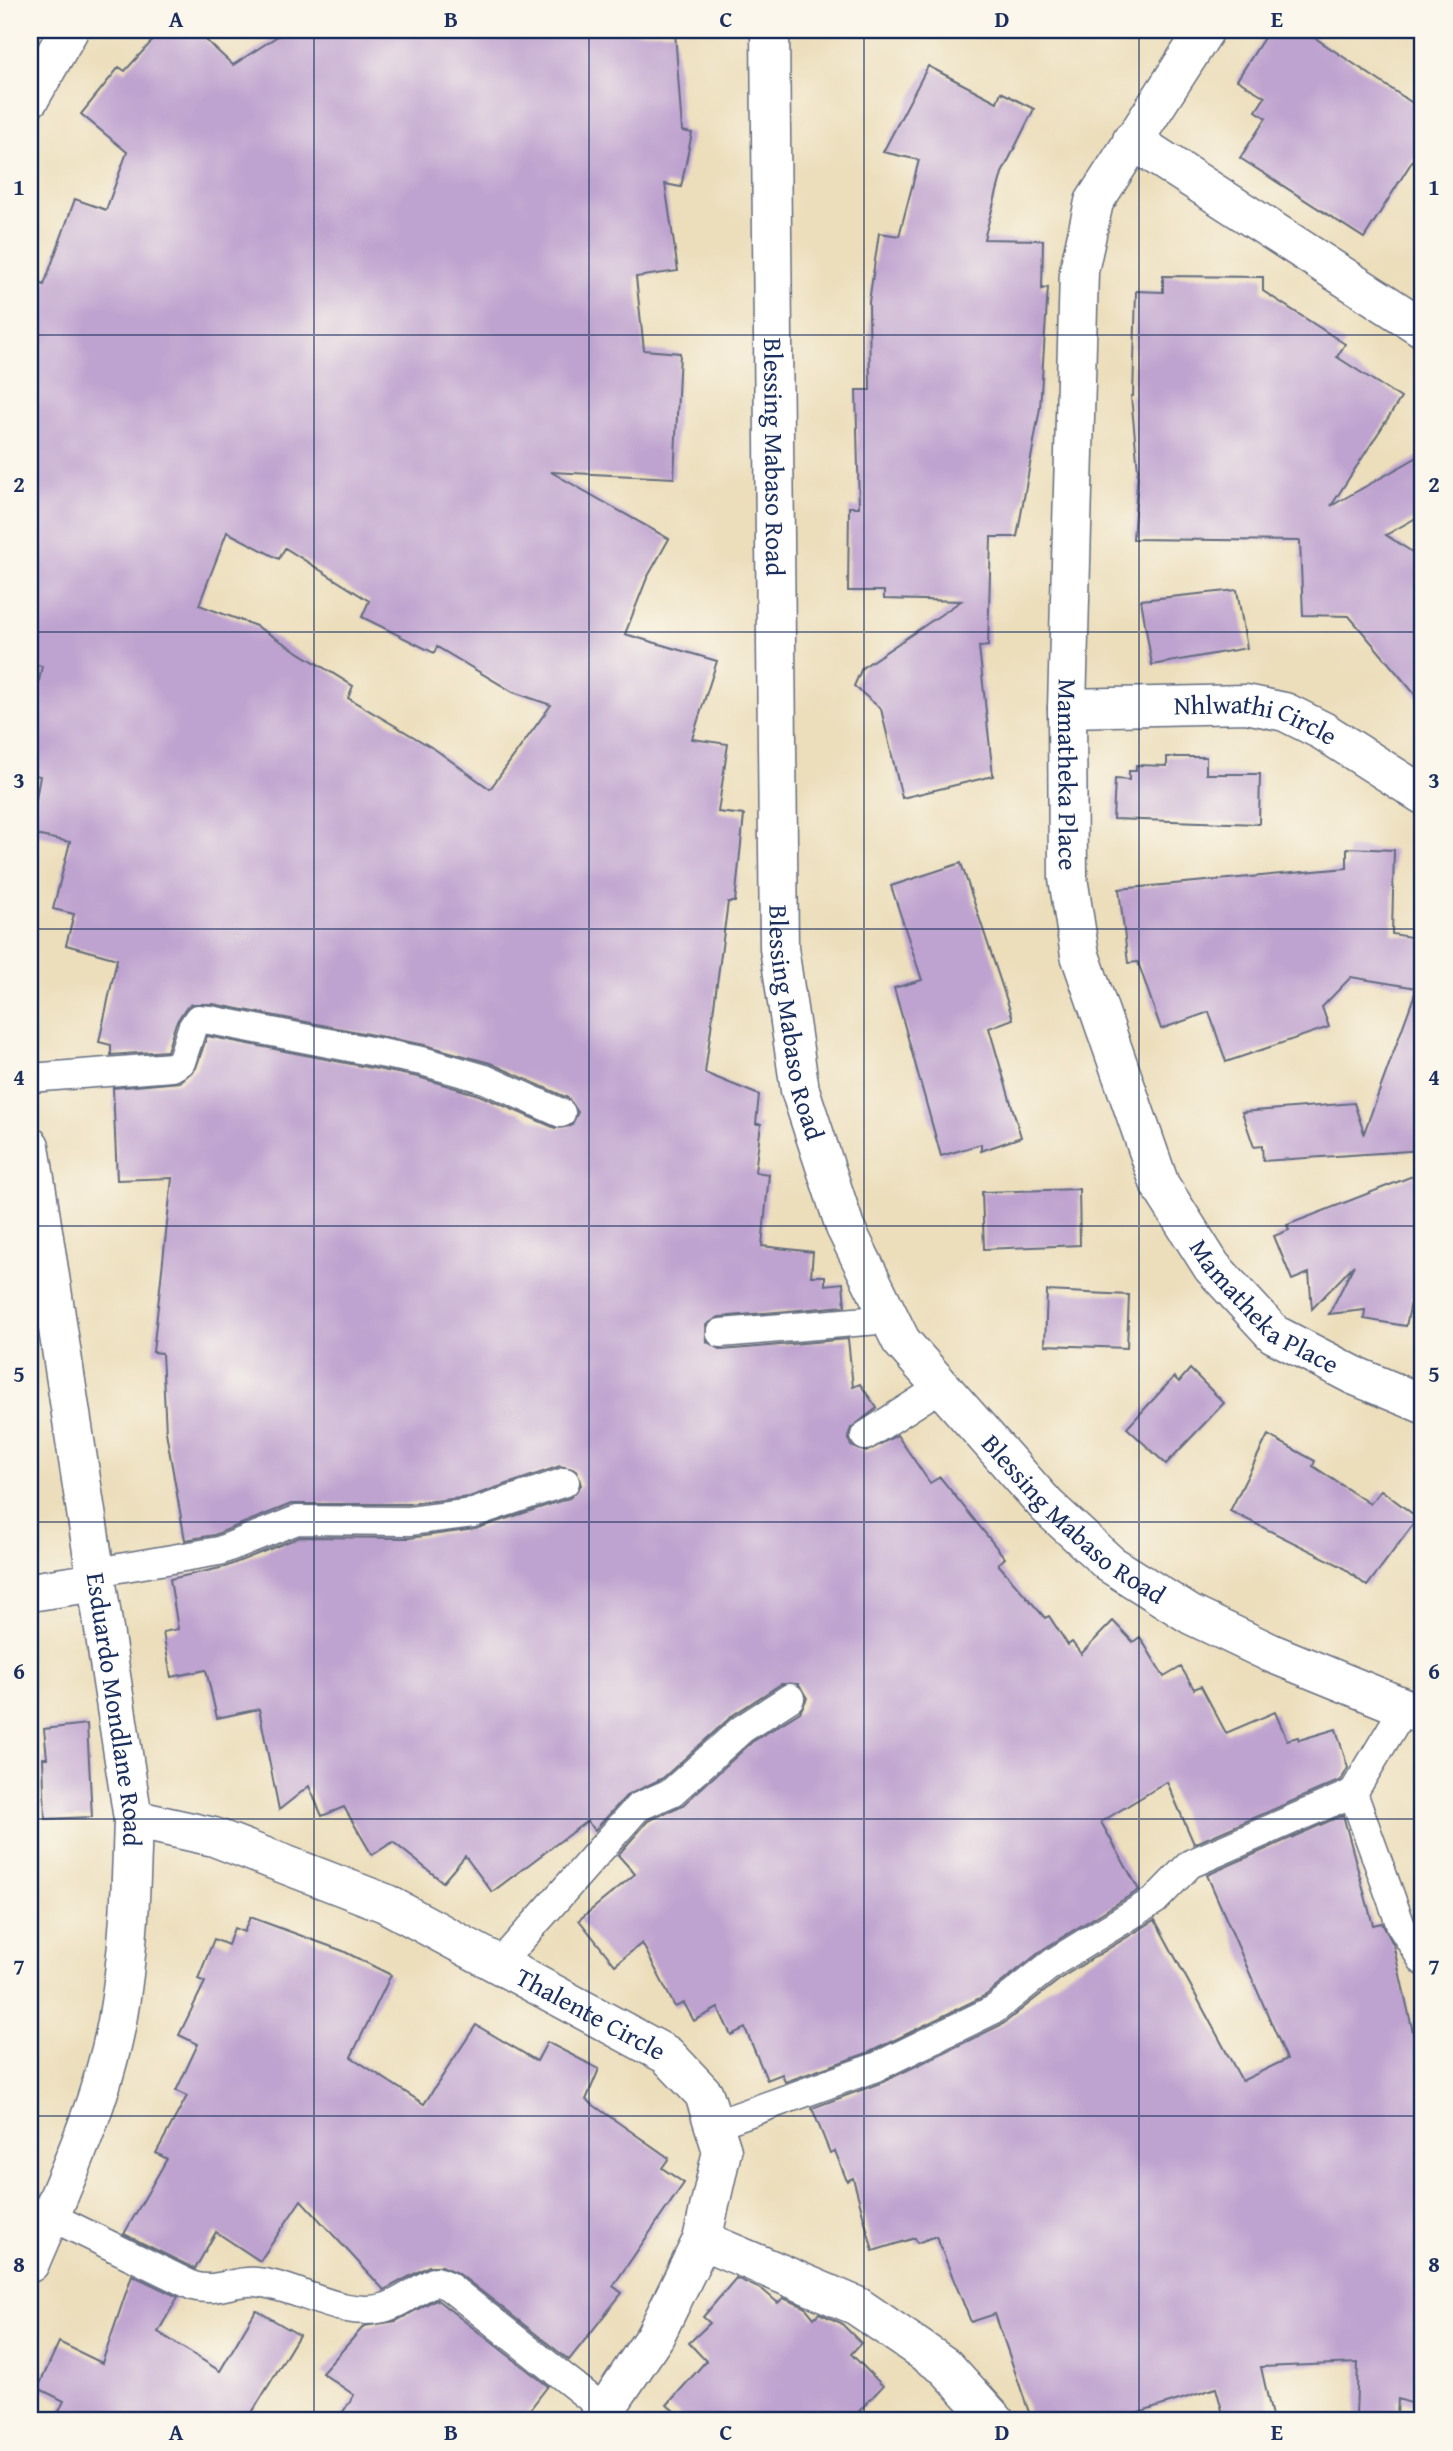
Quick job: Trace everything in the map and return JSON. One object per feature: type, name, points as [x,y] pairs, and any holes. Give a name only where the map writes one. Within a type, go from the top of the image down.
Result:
[{"type":"street","points":[[30,98],[69,30]]},
{"type":"street","name":"Blessing Mabaso Road","points":[[770,30],[779,948],[800,1090],[845,1227],[901,1341],[1047,1506],[1110,1564],[1191,1615],[1271,1653],[1414,1712]]},
{"type":"street","name":"Mamatheka Place","points":[[1205,30],[1094,202],[1079,271],[1067,708],[1068,878],[1080,955],[1160,1185],[1212,1267],[1274,1334],[1353,1376],[1423,1404]]},
{"type":"street","points":[[1132,140],[1423,328]]},
{"type":"street","name":"Nhlwathi Circle","points":[[1067,708],[1246,704],[1284,712],[1323,731],[1423,795]]},
{"type":"street","name":"Esduardo Mondlane Road","points":[[30,1146],[133,1819],[130,1929],[116,2024],[83,2140],[30,2263]]},
{"type":"street","points":[[30,1592],[97,1577]]},
{"type":"street","name":"Thalente Circle","points":[[133,1819],[214,1837],[385,1903],[667,2054],[704,2094],[722,2151],[702,2240],[654,2336],[601,2416]]},
{"type":"street","points":[[702,2240],[858,2306],[946,2367],[995,2421]]},
{"type":"lane","points":[[30,1078],[172,1067],[181,1062],[192,1028],[198,1019],[422,1061],[485,1079],[561,1113]]},
{"type":"lane","points":[[721,1333],[891,1319]]},
{"type":"lane","points":[[865,1436],[941,1387]]},
{"type":"lane","points":[[97,1577],[219,1551],[298,1520],[410,1521],[473,1513],[565,1482]]},
{"type":"lane","points":[[499,1964],[638,1807],[672,1792],[742,1729],[790,1698]]},
{"type":"lane","points":[[713,2125],[876,2067],[996,2009],[1054,1962],[1155,1900],[1190,1864],[1353,1793],[1414,1712]]},
{"type":"lane","points":[[1353,1793],[1401,1926],[1423,1961]]},
{"type":"lane","points":[[50,2216],[193,2286],[210,2291],[247,2281],[276,2284],[324,2302],[357,2309],[385,2308],[436,2281],[448,2286],[601,2416]]},
{"type":"building","points":[[162,30],[195,30],[233,65],[287,30],[675,32],[682,131],[692,133],[681,187],[665,184],[678,271],[636,277],[644,350],[680,353],[674,478],[551,472],[669,539],[647,578],[625,634],[717,661],[692,739],[728,744],[718,812],[744,815],[735,902],[728,902],[705,1073],[759,1095],[756,1124],[761,1124],[755,1172],[769,1174],[762,1246],[813,1252],[811,1276],[825,1276],[825,1285],[843,1283],[845,1306],[719,1317],[706,1325],[707,1342],[722,1350],[848,1339],[853,1387],[860,1384],[877,1408],[851,1428],[848,1436],[851,1446],[866,1452],[897,1435],[930,1483],[940,1477],[1005,1558],[998,1564],[1045,1618],[1049,1616],[1068,1645],[1072,1642],[1081,1654],[1113,1621],[1133,1642],[1140,1637],[1164,1677],[1181,1667],[1194,1689],[1201,1686],[1226,1733],[1275,1712],[1287,1740],[1298,1737],[1299,1740],[1336,1729],[1348,1768],[1341,1780],[1194,1844],[1167,1782],[1101,1822],[1139,1890],[1045,1948],[986,1995],[870,2052],[785,2082],[782,2074],[767,2080],[745,2028],[731,2035],[718,2008],[694,2021],[684,2003],[675,2007],[642,1943],[615,1965],[579,1920],[635,1874],[618,1855],[648,1821],[683,1805],[752,1742],[800,1712],[807,1698],[798,1684],[781,1684],[733,1715],[663,1778],[626,1796],[595,1830],[587,1821],[492,1892],[465,1856],[443,1882],[393,1842],[372,1855],[344,1807],[322,1816],[309,1786],[279,1810],[259,1709],[217,1718],[206,1670],[171,1677],[163,1632],[178,1629],[170,1579],[225,1567],[300,1537],[409,1538],[475,1529],[570,1498],[581,1485],[576,1470],[560,1466],[469,1497],[408,1504],[291,1504],[214,1535],[185,1540],[166,1432],[162,1353],[153,1352],[172,1178],[117,1180],[113,1088],[180,1082],[196,1068],[207,1036],[418,1077],[479,1095],[555,1128],[571,1126],[578,1112],[568,1098],[490,1063],[425,1045],[213,1004],[191,1004],[185,1009],[176,1023],[167,1051],[111,1055],[111,1045],[99,1042],[117,959],[66,945],[74,914],[53,909],[70,842],[30,834],[40,776],[30,774],[30,726],[42,666],[30,664],[30,279],[44,285],[75,199],[106,210],[127,152],[81,114],[119,67],[125,71]],"holes":[[[227,532],[279,559],[285,548],[369,601],[362,617],[434,653],[437,647],[513,692],[551,705],[490,789],[436,750],[348,698],[353,686],[256,626],[199,605]]]},
{"type":"building","points":[[1269,30],[1303,30],[1423,110],[1423,144],[1364,238],[1240,158],[1266,118],[1256,111],[1265,97],[1237,80]]},
{"type":"building","points":[[928,66],[997,102],[1001,92],[1034,109],[1002,173],[984,239],[1043,240],[1042,289],[1048,287],[1040,408],[1017,537],[991,537],[988,646],[979,647],[993,776],[902,798],[881,709],[854,686],[862,668],[961,601],[884,599],[884,591],[848,591],[849,507],[859,507],[856,390],[870,390],[869,302],[879,233],[899,236],[919,160],[883,152]]},
{"type":"building","points":[[1163,276],[1263,277],[1263,291],[1345,344],[1337,357],[1401,398],[1331,506],[1423,454],[1423,514],[1386,535],[1423,559],[1423,704],[1349,616],[1303,615],[1300,541],[1133,539],[1138,470],[1131,396],[1136,291],[1163,292]]},
{"type":"building","points":[[1237,590],[1247,648],[1152,665],[1141,600]]},
{"type":"building","points":[[1167,757],[1206,757],[1206,774],[1260,774],[1259,824],[1113,819],[1115,779],[1129,780],[1129,771],[1136,771],[1136,765],[1167,766]]},
{"type":"building","points":[[1347,848],[1394,850],[1392,934],[1423,939],[1423,1150],[1263,1161],[1262,1146],[1254,1147],[1242,1112],[1354,1103],[1364,1133],[1417,988],[1351,977],[1322,1007],[1329,1027],[1226,1062],[1209,1012],[1161,1029],[1138,962],[1128,963],[1119,889],[1347,868]]},
{"type":"building","points":[[961,863],[1013,1019],[989,1028],[1021,1137],[981,1151],[981,1144],[941,1156],[894,988],[922,980],[891,886]]},
{"type":"building","points":[[1423,1172],[1423,1290],[1415,1284],[1406,1326],[1364,1319],[1365,1310],[1329,1314],[1354,1265],[1312,1309],[1309,1273],[1292,1280],[1274,1236],[1289,1230],[1287,1225]]},
{"type":"building","points":[[1079,1189],[1080,1245],[984,1249],[982,1192]]},
{"type":"building","points":[[1047,1291],[1129,1295],[1127,1348],[1045,1345]]},
{"type":"building","points":[[1190,1369],[1224,1403],[1166,1464],[1127,1428],[1174,1377],[1179,1382]]},
{"type":"building","points":[[1268,1435],[1315,1461],[1313,1466],[1370,1504],[1381,1490],[1418,1518],[1367,1586],[1341,1566],[1230,1511]]},
{"type":"building","points":[[87,1724],[92,1817],[45,1819],[43,1758],[47,1758],[44,1729]]},
{"type":"building","points":[[1343,1815],[1373,1925],[1382,1923],[1393,1944],[1417,2050],[1423,2050],[1423,2407],[1398,2399],[1397,2416],[1356,2415],[1358,2363],[1261,2367],[1273,2421],[1225,2421],[1216,2388],[1114,2421],[1032,2421],[995,2314],[971,2322],[936,2236],[917,2243],[915,2238],[873,2251],[853,2178],[847,2181],[835,2151],[830,2153],[812,2108],[883,2082],[1003,2024],[1064,1976],[1155,1920],[1242,2081],[1287,2059],[1207,1875]]},
{"type":"building","points":[[250,1917],[343,1951],[391,1975],[351,2057],[424,2104],[476,2025],[537,2061],[547,2042],[599,2069],[586,2100],[669,2158],[662,2168],[684,2183],[613,2286],[622,2293],[569,2360],[458,2273],[442,2266],[429,2266],[384,2290],[301,2200],[260,2261],[216,2232],[195,2269],[124,2234],[167,2159],[156,2153],[187,2096],[176,2091],[198,2044],[179,2035],[205,1982],[198,1979],[214,1939],[228,1945],[234,1928],[244,1932]]},
{"type":"building","points":[[132,2275],[178,2297],[158,2332],[220,2371],[256,2310],[299,2335],[247,2421],[54,2421],[64,2401],[38,2388],[59,2342],[102,2363]]},
{"type":"building","points":[[736,2278],[763,2290],[778,2303],[783,2298],[805,2307],[814,2318],[819,2313],[841,2323],[861,2343],[851,2354],[883,2386],[850,2421],[686,2421],[667,2405],[706,2361],[689,2343],[710,2323],[703,2317]]},
{"type":"building","points":[[436,2299],[548,2386],[521,2421],[337,2421],[354,2395],[322,2373],[364,2326],[396,2321]]}]
